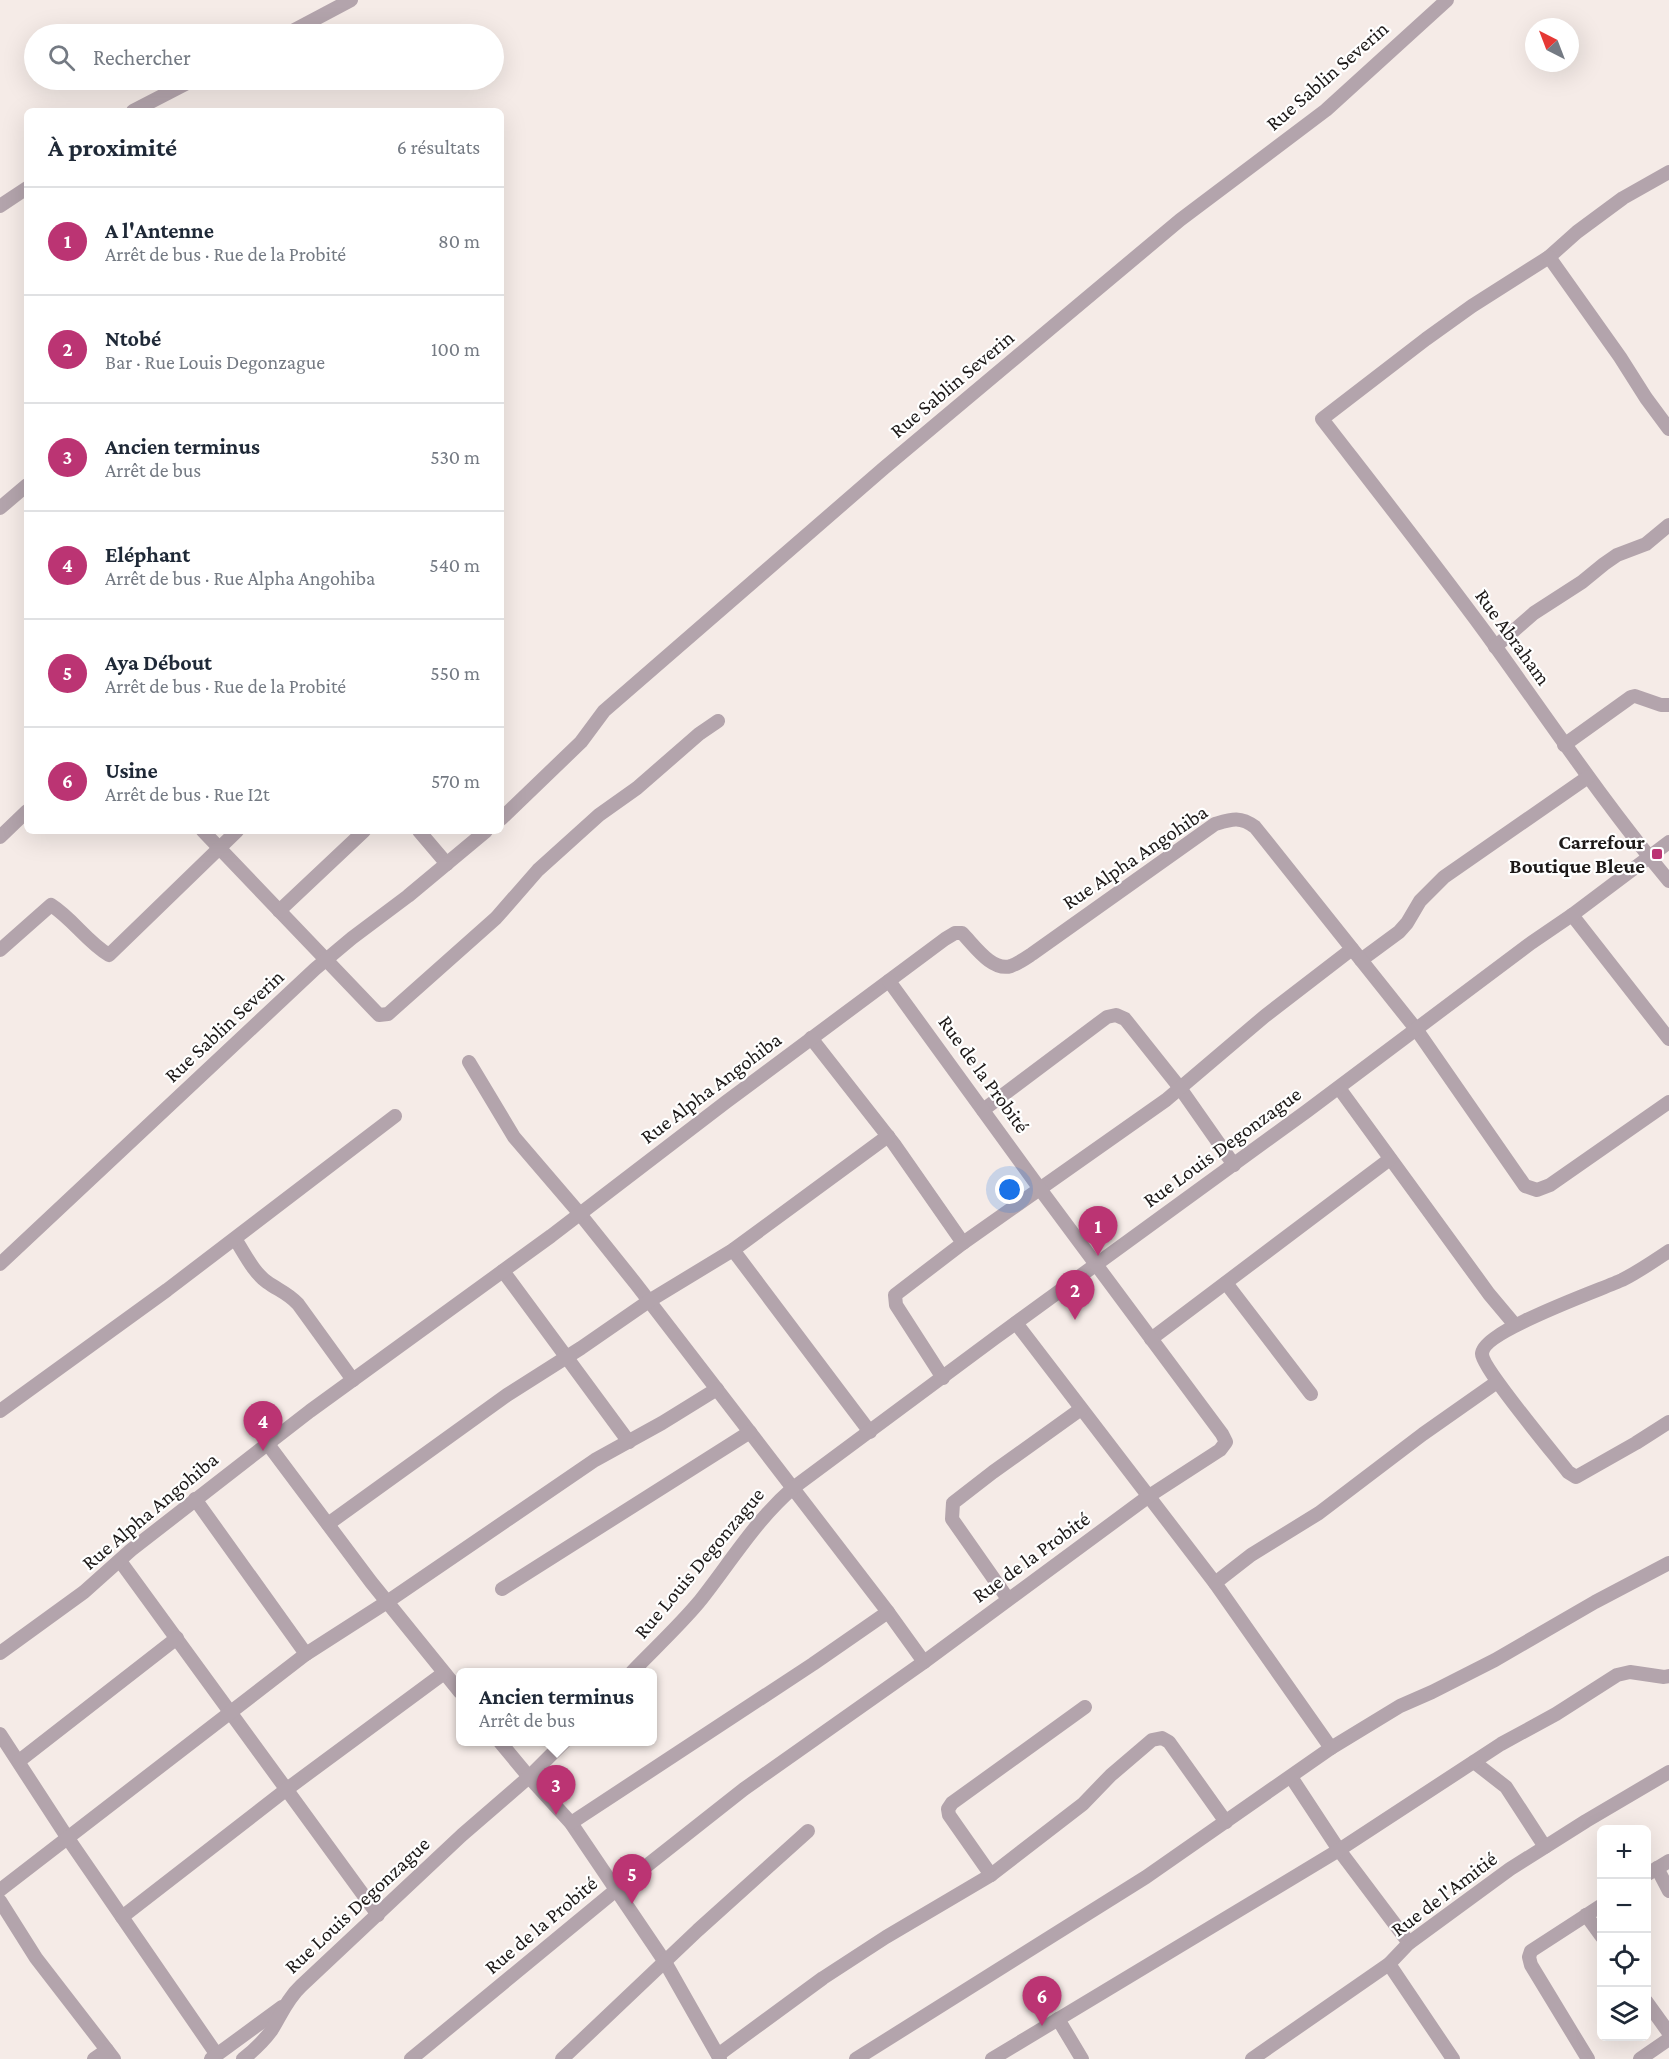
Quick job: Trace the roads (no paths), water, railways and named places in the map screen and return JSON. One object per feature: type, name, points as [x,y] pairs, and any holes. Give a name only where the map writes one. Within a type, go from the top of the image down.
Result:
[{"type":"street","points":[[306,24],[351,0]]},
{"type":"street","name":"Rue Sablin Severin","points":[[504,816],[581,742],[604,711],[884,468],[1180,220],[1326,110],[1447,0]]},
{"type":"street","points":[[139,108],[174,90]]},
{"type":"street","points":[[1669,172],[1623,198],[1577,232],[1549,257],[1669,429]]},
{"type":"street","points":[[0,206],[24,190]]},
{"type":"street","name":"Rue Abraham","points":[[1549,257],[1472,306],[1322,419],[1495,647],[1588,777],[1669,881]]},
{"type":"street","points":[[0,508],[24,488]]},
{"type":"street","points":[[1495,647],[1534,613],[1582,582],[1617,555],[1646,544],[1669,525]]},
{"type":"street","points":[[1564,745],[1631,697],[1635,696],[1661,705],[1669,705]]},
{"type":"street","points":[[206,834],[380,1015],[388,1014],[496,918],[538,870],[599,815],[637,788],[699,734],[718,721]]},
{"type":"street","points":[[1361,960],[1399,932],[1424,896],[1444,877],[1588,777]]},
{"type":"street","points":[[0,837],[24,814]]},
{"type":"street","name":"Rue Alpha Angohiba","points":[[0,1653],[84,1592],[195,1499],[267,1443],[580,1214],[811,1038],[955,933],[962,933],[997,965],[1009,967],[1032,954],[1215,824],[1242,819],[1255,827],[1416,1029],[1525,1186],[1537,1190],[1550,1185],[1669,1102]]},
{"type":"street","points":[[0,950],[51,905],[62,911],[96,947],[109,955],[234,834]]},
{"type":"street","points":[[279,911],[361,834]]},
{"type":"street","points":[[422,834],[447,864]]},
{"type":"street","name":"Rue Sablin Severin","points":[[0,1264],[326,960],[482,834]]},
{"type":"street","name":"Rue Louis Degonzague","points":[[636,1668],[697,1603],[772,1506],[793,1488],[1339,1088],[1669,842]]},
{"type":"street","points":[[1572,915],[1669,1039]]},
{"type":"street","points":[[943,1378],[896,1305],[896,1295],[963,1244],[1166,1100],[1265,1016],[1352,949]]},
{"type":"street","name":"Rue de la Probité","points":[[411,2059],[616,1890],[744,1789],[924,1662],[1149,1496],[1220,1450],[1226,1442],[889,981]]},
{"type":"street","points":[[983,1110],[1107,1017],[1116,1015],[1125,1019],[1180,1088],[1234,1165]]},
{"type":"street","points":[[811,1038],[888,1136],[963,1244]]},
{"type":"street","points":[[469,1062],[514,1137],[580,1214],[649,1301],[924,1662]]},
{"type":"street","points":[[1339,1088],[1489,1294],[1515,1325]]},
{"type":"street","points":[[0,1411],[235,1239],[395,1116]]},
{"type":"street","points":[[328,1524],[507,1395],[649,1301],[733,1250],[888,1136]]},
{"type":"street","points":[[1151,1339],[1390,1159]]},
{"type":"street","points":[[235,1239],[260,1275],[267,1282],[282,1289],[298,1304],[353,1380]]},
{"type":"street","points":[[733,1250],[870,1432]]},
{"type":"street","points":[[1669,1251],[1624,1279],[1515,1325],[1485,1346],[1482,1351],[1482,1357],[1497,1382],[1568,1472],[1576,1477],[1669,1422]]},
{"type":"street","points":[[503,1271],[629,1442]]},
{"type":"street","points":[[1226,1283],[1311,1394]]},
{"type":"street","points":[[1016,1323],[1215,1583],[1331,1748]]},
{"type":"street","points":[[1215,1583],[1251,1555],[1319,1513],[1497,1382]]},
{"type":"street","points":[[0,1890],[306,1654],[387,1602],[595,1460],[717,1389]]},
{"type":"street","points":[[1008,1599],[952,1519],[953,1503],[1081,1409]]},
{"type":"street","points":[[502,1589],[750,1432]]},
{"type":"street","points":[[267,1443],[387,1602],[456,1687]]},
{"type":"street","points":[[195,1499],[306,1654]]},
{"type":"street","points":[[120,1561],[378,1915]]},
{"type":"street","points":[[856,2059],[1146,1877],[1331,1748],[1400,1706],[1494,1660],[1669,1563]]},
{"type":"street","points":[[571,1823],[888,1612]]},
{"type":"street","points":[[19,1761],[177,1638]]},
{"type":"street","points":[[992,2059],[1339,1850],[1474,1762],[1617,1675],[1630,1672],[1669,1676]]},
{"type":"street","points":[[122,1917],[287,1789],[444,1673]]},
{"type":"street","points":[[991,1875],[949,1815],[948,1809],[952,1803],[1085,1707]]},
{"type":"street","points":[[0,1734],[214,2057],[286,2004]]},
{"type":"street","points":[[503,1746],[571,1823],[665,1962],[719,2057],[823,1978],[886,1937],[991,1875],[1083,1804],[1111,1775],[1152,1740],[1162,1738],[1169,1743],[1226,1822]]},
{"type":"street","name":"Rue Louis Degonzague","points":[[243,2059],[270,2032],[286,2004],[301,1986],[462,1835],[529,1778],[560,1746]]},
{"type":"street","points":[[1474,1762],[1506,1787],[1545,1847]]},
{"type":"street","name":"Rue de l'Amitié","points":[[1252,2059],[1389,1964],[1409,1943],[1510,1869],[1669,1772]]},
{"type":"street","points":[[1291,1778],[1339,1850],[1409,1943]]},
{"type":"street","points":[[565,2058],[665,1962],[808,1831]]},
{"type":"street","points":[[1658,1868],[1669,1890]]},
{"type":"street","points":[[0,1901],[36,1958],[110,2054],[94,2059]]},
{"type":"street","points":[[1588,2059],[1531,1965],[1529,1957],[1531,1951],[1597,1908]]},
{"type":"street","points":[[1586,1915],[1599,1933]]},
{"type":"street","points":[[1389,1964],[1453,2059]]},
{"type":"street","points":[[1651,2007],[1669,2033]]},
{"type":"street","points":[[1058,2019],[1082,2059]]},
{"type":"street","points":[[1640,2059],[1669,2039]]},
{"type":"place","name":"Carrefour Boutique Bleue","points":[[1657,854]]},
{"type":"place","name":"A l'Antenne","points":[[1098,1256]]},
{"type":"place","name":"Ntobé","points":[[1075,1320]]},
{"type":"place","name":"Eléphant","points":[[263,1451]]},
{"type":"place","name":"Ancien terminus","points":[[556,1815]]},
{"type":"place","name":"Aya Débout","points":[[632,1904]]},
{"type":"place","name":"Usine","points":[[1042,2026]]}]
